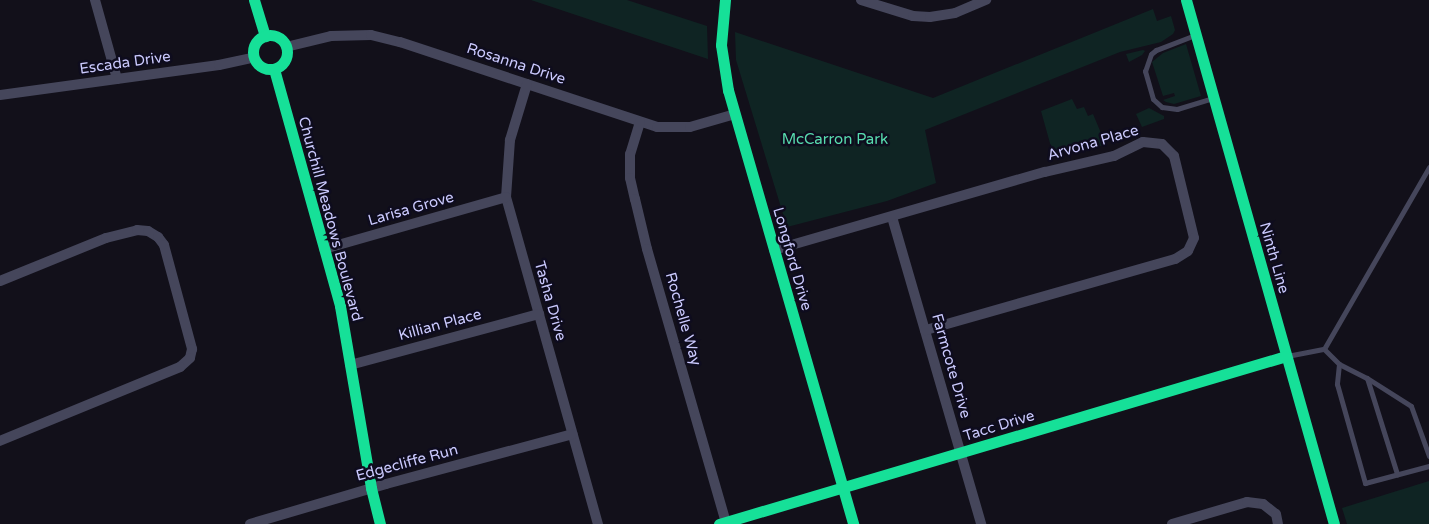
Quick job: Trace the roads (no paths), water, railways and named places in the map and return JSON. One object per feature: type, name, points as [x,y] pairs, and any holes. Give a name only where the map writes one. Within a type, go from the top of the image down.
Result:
[{"type":"street","points":[[95,0],[117,79]]},
{"type":"street","points":[[254,0],[265,36]]},
{"type":"street","name":"Longford Drive","points":[[725,0],[721,45],[722,60],[734,114],[853,524]]},
{"type":"street","points":[[866,1],[913,16],[930,17],[955,13],[986,0]]},
{"type":"street","name":"Ninth Line","points":[[1186,0],[1334,524]]},
{"type":"street","name":"Rosanna Drive","points":[[286,47],[330,36],[371,35],[400,42],[657,127],[681,128],[734,114]]},
{"type":"street","points":[[265,36],[278,37],[286,47],[285,60],[274,69],[262,68],[254,58],[254,47],[265,36]]},
{"type":"street","name":"Escada Drive","points":[[0,95],[219,65],[254,58]]},
{"type":"street","name":"Churchill Meadows Boulevard","points":[[274,69],[340,306],[371,488],[380,524]]},
{"type":"street","name":"Tasha Drive","points":[[528,84],[510,140],[506,197],[598,524]]},
{"type":"street","name":"Rochelle Way","points":[[640,122],[630,154],[633,192],[723,523]]},
{"type":"street","name":"Arvona Place","points":[[774,250],[1045,172],[1114,156],[1143,142],[1162,144],[1174,156],[1194,238],[1188,251],[1175,258],[925,330]]},
{"type":"street","name":"Larisa Grove","points":[[324,249],[506,197]]},
{"type":"street","name":"Farmcote Drive","points":[[892,217],[981,524]]},
{"type":"street","points":[[0,281],[106,238],[132,231],[148,231],[158,237],[164,245],[192,348],[190,358],[180,367],[0,441]]},
{"type":"street","name":"Killian Place","points":[[350,365],[539,314]]},
{"type":"street","name":"Tacc Drive","points":[[723,523],[1286,356]]},
{"type":"street","name":"Edgecliffe Run","points":[[250,524],[371,488],[572,434]]},
{"type":"street","points":[[1172,524],[1247,502],[1264,504],[1276,514],[1278,524]]},
{"type":"lane","points":[[1196,34],[1156,50],[1149,58],[1146,73],[1153,99],[1165,108],[1177,109],[1214,98]]},
{"type":"lane","points":[[1286,356],[1324,349],[1429,167]]},
{"type":"lane","points":[[1324,349],[1339,364],[1367,378],[1411,406],[1429,456]]},
{"type":"lane","points":[[1339,364],[1337,384],[1365,483],[1429,466]]},
{"type":"lane","points":[[1367,378],[1397,474]]},
{"type":"park label","name":"McCarron Park","points":[[835,140]]}]
